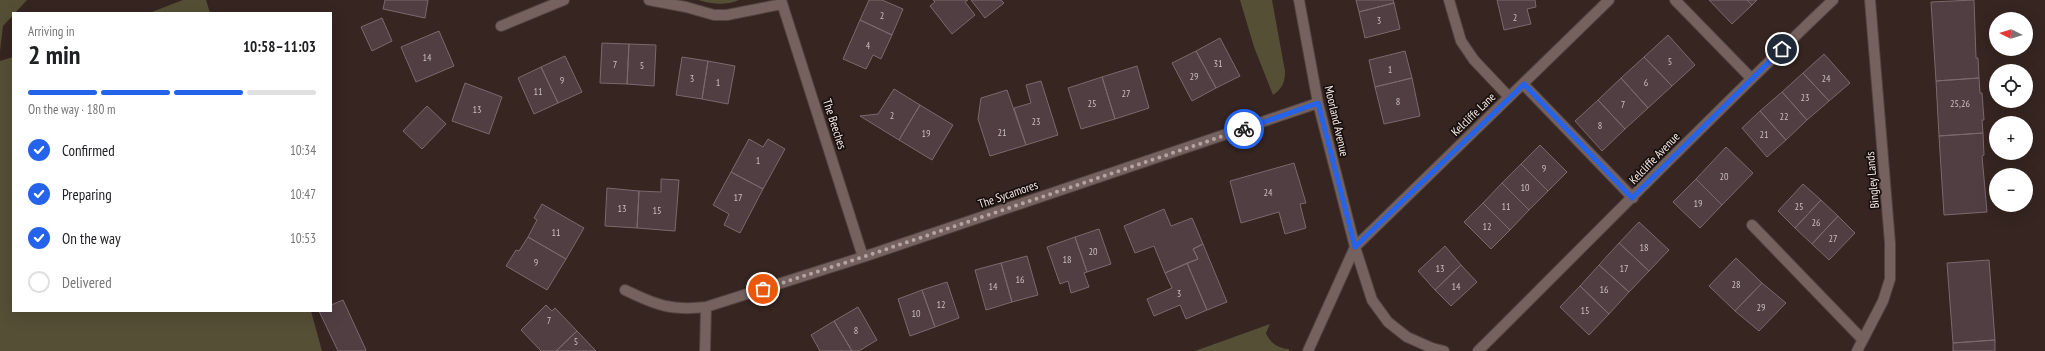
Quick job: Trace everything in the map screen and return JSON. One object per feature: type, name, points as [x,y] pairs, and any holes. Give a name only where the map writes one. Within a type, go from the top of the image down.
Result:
[{"type":"street","points":[[501,26],[564,0]]},
{"type":"street","points":[[649,0],[686,7],[714,15],[728,15],[782,2]]},
{"type":"street","name":"Moorland Avenue","points":[[1299,0],[1318,103],[1355,247],[1372,300],[1388,322],[1407,337],[1432,348],[1444,351]]},
{"type":"street","points":[[1449,0],[1461,41],[1474,60],[1509,97]]},
{"type":"street","name":"Kelcliffe Lane","points":[[1355,247],[1609,0]]},
{"type":"street","points":[[1675,0],[1751,78]]},
{"type":"street","name":"Kelcliffe Avenue","points":[[1478,351],[1751,78],[1833,0]]},
{"type":"street","name":"Bingley Lands","points":[[1857,351],[1883,301],[1890,279],[1890,243],[1870,0]]},
{"type":"street","name":"The Beeches","points":[[782,2],[863,257]]},
{"type":"street","points":[[1524,84],[1632,198]]},
{"type":"street","name":"The Sycamores","points":[[625,290],[650,302],[668,307],[687,309],[706,307],[863,257],[1318,103]]},
{"type":"street","points":[[1752,225],[1863,340]]},
{"type":"street","points":[[1308,351],[1355,247]]},
{"type":"street","points":[[705,351],[706,307]]},
{"type":"shaded area","points":[[0,0],[27,0],[16,12],[12,12],[12,16],[3,26],[0,51]]},
{"type":"shaded area","points":[[183,0],[206,0],[210,12],[152,12]]},
{"type":"shaded area","points":[[698,0],[739,0],[718,4]]},
{"type":"shaded area","points":[[1240,0],[1272,0],[1285,71],[1283,84],[1273,95],[1254,47]]},
{"type":"shaded area","points":[[12,57],[12,312],[311,312],[322,351],[0,351],[0,61]]},
{"type":"shaded area","points":[[1270,324],[1266,333],[1269,339],[1278,346],[1289,349],[1289,351],[1195,351]]},
{"type":"building","points":[[385,0],[428,0],[425,18],[383,9]]},
{"type":"building","points":[[869,0],[882,0],[903,9],[892,35],[860,20]]},
{"type":"building","points":[[933,0],[968,0],[965,2],[975,15],[952,34],[930,6],[935,2]]},
{"type":"building","points":[[971,0],[1001,0],[1004,3],[985,18]]},
{"type":"building","points":[[1356,0],[1393,0],[1394,3],[1359,12]]},
{"type":"building","points":[[1497,0],[1535,0],[1536,7],[1527,9],[1531,24],[1504,30]]},
{"type":"building","points":[[1709,0],[1747,0],[1752,5],[1732,24]]},
{"type":"building","points":[[1747,0],[1757,0],[1752,5]]},
{"type":"building","points":[[1974,0],[1976,58],[1978,58],[1979,78],[1936,81],[1931,2]]},
{"type":"building","points":[[1394,3],[1400,29],[1365,38],[1359,12]]},
{"type":"building","points":[[382,18],[392,41],[372,51],[361,27]]},
{"type":"building","points":[[860,20],[892,35],[881,59],[873,55],[866,69],[843,59]]},
{"type":"building","points":[[439,31],[454,66],[416,82],[401,47]]},
{"type":"building","points":[[1668,35],[1695,65],[1672,86],[1644,57]]},
{"type":"building","points":[[1220,38],[1240,76],[1216,88],[1196,51]]},
{"type":"building","points":[[602,43],[629,44],[627,84],[600,83]]},
{"type":"building","points":[[629,44],[656,45],[654,86],[627,84]]},
{"type":"building","points":[[1196,51],[1216,88],[1192,101],[1172,63]]},
{"type":"building","points":[[1405,51],[1412,78],[1375,87],[1369,60]]},
{"type":"building","points":[[1824,54],[1850,83],[1829,101],[1803,73]]},
{"type":"building","points":[[565,56],[582,92],[558,103],[541,67]]},
{"type":"building","points":[[682,57],[708,61],[702,99],[676,95]]},
{"type":"building","points":[[1644,57],[1672,86],[1648,108],[1621,78]]},
{"type":"building","points":[[708,61],[735,66],[728,104],[702,99]]},
{"type":"building","points":[[1137,66],[1149,108],[1115,119],[1102,77]]},
{"type":"building","points":[[541,67],[558,103],[534,114],[518,78]]},
{"type":"building","points":[[1803,73],[1829,101],[1807,120],[1782,92]]},
{"type":"building","points":[[1102,77],[1115,119],[1081,129],[1068,88]]},
{"type":"building","points":[[1412,78],[1420,116],[1384,124],[1375,87]]},
{"type":"building","points":[[1621,78],[1648,108],[1625,129],[1598,100]]},
{"type":"building","points":[[1979,78],[1980,93],[1982,93],[1984,120],[1982,120],[1983,133],[1939,136],[1936,81]]},
{"type":"building","points":[[1041,81],[1058,135],[1026,145],[1014,108],[1031,103],[1026,85]]},
{"type":"building","points":[[465,83],[502,97],[489,134],[452,121]]},
{"type":"building","points":[[894,89],[920,105],[899,140],[860,116],[878,114]]},
{"type":"building","points":[[1007,90],[1026,145],[990,156],[978,119],[981,98]]},
{"type":"building","points":[[1782,92],[1807,120],[1786,140],[1760,111]]},
{"type":"building","points":[[1598,100],[1625,129],[1602,151],[1575,121]]},
{"type":"building","points":[[920,105],[953,125],[932,160],[899,140]]},
{"type":"building","points":[[427,106],[446,124],[422,149],[403,131]]},
{"type":"building","points":[[1760,111],[1786,140],[1767,157],[1742,128]]},
{"type":"building","points":[[1983,133],[1984,155],[1982,156],[1987,212],[1944,215],[1939,136]]},
{"type":"building","points":[[749,139],[763,147],[768,139],[785,149],[763,189],[731,172]]},
{"type":"building","points":[[1540,145],[1567,172],[1548,191],[1521,164]]},
{"type":"building","points":[[1726,147],[1753,173],[1722,205],[1696,179]]},
{"type":"building","points":[[1294,163],[1306,203],[1300,204],[1306,228],[1285,234],[1279,212],[1241,223],[1230,181]]},
{"type":"building","points":[[1521,164],[1548,191],[1529,210],[1502,183]]},
{"type":"building","points":[[731,172],[763,189],[740,233],[724,225],[729,214],[713,205]]},
{"type":"building","points":[[661,179],[679,180],[675,231],[637,228],[639,191],[661,192]]},
{"type":"building","points":[[1696,179],[1722,205],[1700,228],[1673,202]]},
{"type":"building","points":[[1502,183],[1529,210],[1510,230],[1483,203]]},
{"type":"building","points":[[1803,184],[1821,200],[1795,228],[1778,211]]},
{"type":"building","points":[[607,188],[639,191],[637,228],[605,226]]},
{"type":"building","points":[[1821,200],[1838,216],[1812,244],[1795,228]]},
{"type":"building","points":[[1483,203],[1510,230],[1491,249],[1464,222]]},
{"type":"building","points":[[542,204],[584,228],[566,259],[528,237],[537,220],[534,218]]},
{"type":"building","points":[[1164,209],[1171,226],[1192,218],[1203,244],[1193,249],[1198,259],[1165,273],[1154,246],[1135,253],[1124,226]]},
{"type":"building","points":[[1838,216],[1855,233],[1829,260],[1812,244]]},
{"type":"building","points":[[1639,222],[1669,250],[1649,271],[1619,243]]},
{"type":"building","points":[[1099,229],[1111,264],[1087,272],[1075,237]]},
{"type":"building","points":[[528,237],[566,259],[547,290],[506,266],[516,250],[519,251]]},
{"type":"building","points":[[1075,237],[1087,272],[1084,273],[1089,287],[1071,293],[1068,281],[1060,284],[1047,247]]},
{"type":"building","points":[[1619,243],[1649,271],[1629,292],[1599,265]]},
{"type":"building","points":[[1203,244],[1227,302],[1207,310],[1187,263],[1198,259],[1193,249]]},
{"type":"building","points":[[1445,246],[1461,265],[1435,290],[1418,271]]},
{"type":"building","points":[[1027,256],[1038,295],[1012,302],[1001,263]]},
{"type":"building","points":[[1736,258],[1762,283],[1735,311],[1709,286]]},
{"type":"building","points":[[1989,260],[1995,340],[1953,343],[1947,263]]},
{"type":"building","points":[[1001,263],[1012,302],[986,310],[975,270]]},
{"type":"building","points":[[1187,263],[1207,310],[1186,319],[1180,305],[1154,316],[1147,299],[1172,288],[1165,273]]},
{"type":"building","points":[[1461,265],[1477,282],[1451,306],[1435,290]]},
{"type":"building","points":[[1599,265],[1629,292],[1609,314],[1580,286]]},
{"type":"building","points":[[947,282],[959,318],[935,327],[922,290]]},
{"type":"building","points":[[1762,283],[1786,303],[1759,331],[1735,311]]},
{"type":"building","points":[[1580,286],[1609,314],[1589,335],[1560,307]]},
{"type":"building","points":[[922,290],[935,327],[910,336],[898,299]]},
{"type":"building","points":[[343,300],[366,350],[365,351],[338,351],[319,312],[332,312],[332,305]]},
{"type":"building","points":[[546,305],[552,311],[555,308],[577,331],[556,351],[541,351],[521,330]]},
{"type":"building","points":[[858,307],[877,340],[859,351],[852,351],[834,321]]},
{"type":"building","points":[[834,321],[852,351],[820,351],[811,335]]},
{"type":"building","points":[[577,331],[596,351],[556,351]]},
{"type":"building","points":[[1995,340],[1995,351],[1953,351],[1953,343]]},
{"type":"way so far","points":[[763,289],[1244,129]]},
{"type":"route","points":[[1244,129],[1318,103],[1355,247],[1487,118],[1524,84],[1632,198],[1751,78],[1782,49]]}]
